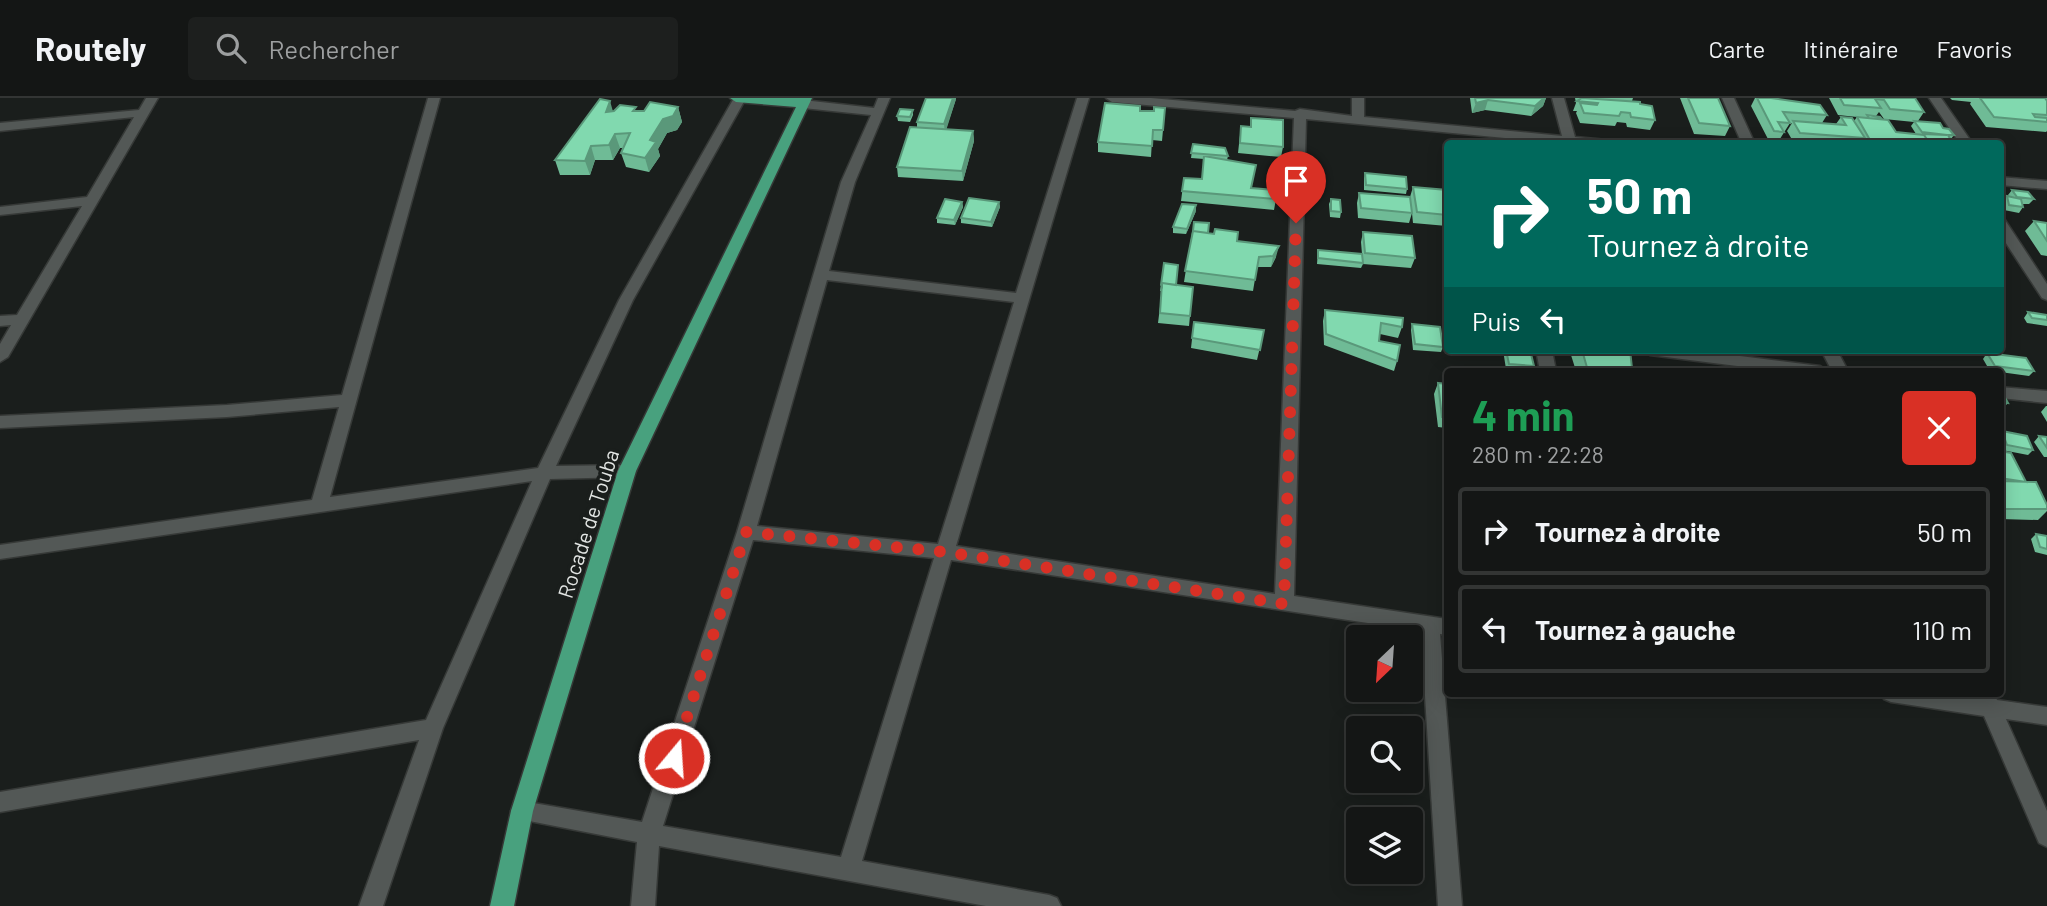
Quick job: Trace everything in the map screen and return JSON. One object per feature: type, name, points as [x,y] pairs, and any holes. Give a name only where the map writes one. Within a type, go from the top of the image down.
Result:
[{"type":"main road","points":[[738,98],[804,101]]},
{"type":"main road","name":"Rocade de Touba","points":[[502,906],[522,811],[627,471],[804,101]]},
{"type":"street","points":[[0,357],[152,98]]},
{"type":"street","points":[[319,506],[434,98]]},
{"type":"street","points":[[371,906],[433,728],[544,473],[625,300],[738,98]]},
{"type":"street","points":[[848,870],[1083,98]]},
{"type":"street","points":[[1112,98],[1358,119],[1503,138],[1578,140]]},
{"type":"street","points":[[1358,98],[1358,119]]},
{"type":"street","points":[[1558,98],[1569,139]]},
{"type":"street","points":[[1728,98],[1747,140]]},
{"type":"street","points":[[1935,98],[1964,140]]},
{"type":"street","points":[[643,906],[649,834],[746,532],[848,182],[881,105],[804,101]]},
{"type":"street","points":[[0,127],[142,113]]},
{"type":"street","points":[[1284,604],[1300,114]]},
{"type":"street","points":[[2004,181],[2047,185]]},
{"type":"street","points":[[0,211],[91,201]]},
{"type":"street","points":[[2004,229],[2047,295]]},
{"type":"street","points":[[821,275],[1022,298]]},
{"type":"street","points":[[0,321],[22,319]]},
{"type":"street","points":[[1682,354],[1796,368]]},
{"type":"street","points":[[2004,392],[2047,397]]},
{"type":"street","points":[[0,422],[227,411],[349,400]]},
{"type":"street","points":[[0,552],[544,473],[627,471]]},
{"type":"street","points":[[746,532],[945,552],[1438,625],[1450,906]]},
{"type":"street","points":[[1946,697],[1987,700],[2047,716]]},
{"type":"street","points":[[1987,700],[2047,835]]},
{"type":"street","points":[[0,802],[433,728]]},
{"type":"street","points":[[522,811],[1049,906]]},
{"type":"building","points":[[926,98],[953,98],[944,124],[917,122]]},
{"type":"building","points":[[1475,98],[1544,98],[1535,106],[1488,100],[1476,103]]},
{"type":"building","points":[[1582,98],[1640,102],[1652,106],[1655,120],[1631,117],[1630,113],[1621,112],[1619,116],[1584,113],[1580,103],[1598,103],[1577,101]]},
{"type":"building","points":[[1688,98],[1718,98],[1730,126],[1699,123]]},
{"type":"building","points":[[1757,98],[1820,105],[1827,115],[1783,112],[1790,123],[1778,122],[1784,132],[1774,131]]},
{"type":"building","points":[[1840,98],[1915,98],[1924,112],[1890,109],[1884,100],[1875,99],[1881,108],[1844,105]]},
{"type":"building","points":[[1980,98],[2045,98],[2047,115],[2033,114],[2035,117],[2047,118],[2047,122],[1994,117]]},
{"type":"building","points":[[600,99],[610,101],[606,112],[614,111],[620,105],[636,107],[633,111],[644,111],[650,102],[678,107],[673,116],[663,119],[650,140],[656,142],[645,158],[621,153],[630,133],[615,134],[609,145],[591,146],[585,161],[555,160]]},
{"type":"building","points":[[1105,103],[1140,106],[1140,111],[1154,111],[1154,107],[1165,108],[1163,130],[1153,130],[1152,146],[1098,142]]},
{"type":"building","points":[[900,109],[913,110],[910,117],[897,116]]},
{"type":"building","points":[[1841,117],[1852,118],[1865,138],[1800,133],[1793,121],[1846,125]]},
{"type":"building","points":[[1857,117],[1888,120],[1896,132],[1924,135],[1927,140],[1870,140]]},
{"type":"building","points":[[1251,118],[1283,120],[1283,147],[1240,143],[1241,126],[1251,127]]},
{"type":"building","points":[[1914,121],[1940,123],[1954,135],[1948,135],[1951,140],[1927,140],[1922,134],[1947,135],[1922,132]]},
{"type":"building","points":[[910,127],[973,131],[962,171],[897,167]]},
{"type":"building","points":[[1193,144],[1225,148],[1228,156],[1191,153]]},
{"type":"building","points":[[1204,156],[1256,165],[1251,188],[1276,190],[1276,199],[1182,191],[1184,178],[1202,179]]},
{"type":"building","points":[[1365,173],[1406,177],[1407,189],[1366,185]]},
{"type":"building","points":[[1413,187],[1444,190],[1444,215],[1417,212]]},
{"type":"building","points":[[2012,190],[2028,192],[2034,199],[2017,197]]},
{"type":"building","points":[[1359,193],[1410,197],[1412,213],[1361,208]]},
{"type":"building","points":[[2007,196],[2021,199],[2023,207],[2009,205]]},
{"type":"building","points":[[969,198],[999,202],[991,222],[961,218]]},
{"type":"building","points":[[945,199],[962,202],[954,220],[937,218]]},
{"type":"building","points":[[1331,199],[1340,200],[1341,212],[1331,211]]},
{"type":"building","points":[[1182,204],[1196,205],[1187,229],[1173,227]]},
{"type":"building","points":[[2034,221],[2047,223],[2047,241]]},
{"type":"building","points":[[1194,222],[1209,223],[1208,233],[1193,231]]},
{"type":"building","points":[[1215,229],[1238,232],[1237,241],[1279,246],[1273,256],[1259,257],[1255,280],[1185,271],[1193,231],[1214,234]]},
{"type":"building","points":[[1363,232],[1412,236],[1415,258],[1365,253]]},
{"type":"building","points":[[1318,250],[1362,254],[1363,263],[1318,258]]},
{"type":"building","points":[[1164,263],[1178,265],[1176,285],[1161,285]]},
{"type":"building","points":[[1162,283],[1193,287],[1190,316],[1160,313]]},
{"type":"building","points":[[1325,310],[1403,318],[1402,327],[1381,323],[1379,341],[1400,345],[1397,361],[1326,334]]},
{"type":"building","points":[[2028,312],[2047,315],[2047,320],[2032,318]]},
{"type":"building","points":[[1194,322],[1264,330],[1260,350],[1192,338]]},
{"type":"building","points":[[1412,324],[1440,327],[1443,347],[1415,344]]},
{"type":"building","points":[[1507,354],[1531,354],[1534,366],[1509,364]]},
{"type":"building","points":[[1583,354],[1630,354],[1632,368],[1587,368]]},
{"type":"building","points":[[1988,354],[2026,358],[2034,371],[1995,366]]},
{"type":"building","points":[[1438,383],[1444,384],[1442,417]]},
{"type":"building","points":[[2004,431],[2027,436],[2033,450],[2007,445]]},
{"type":"building","points":[[2039,436],[2047,437],[2047,448]]},
{"type":"building","points":[[2004,452],[2011,453],[2026,482],[2004,479]]},
{"type":"building","points":[[2004,481],[2036,482],[2047,509],[2004,509]]},
{"type":"building","points":[[2036,534],[2047,536],[2047,549],[2040,547]]},
{"type":"route","points":[[674,758],[746,532],[945,552],[1284,604],[1296,223]]}]
